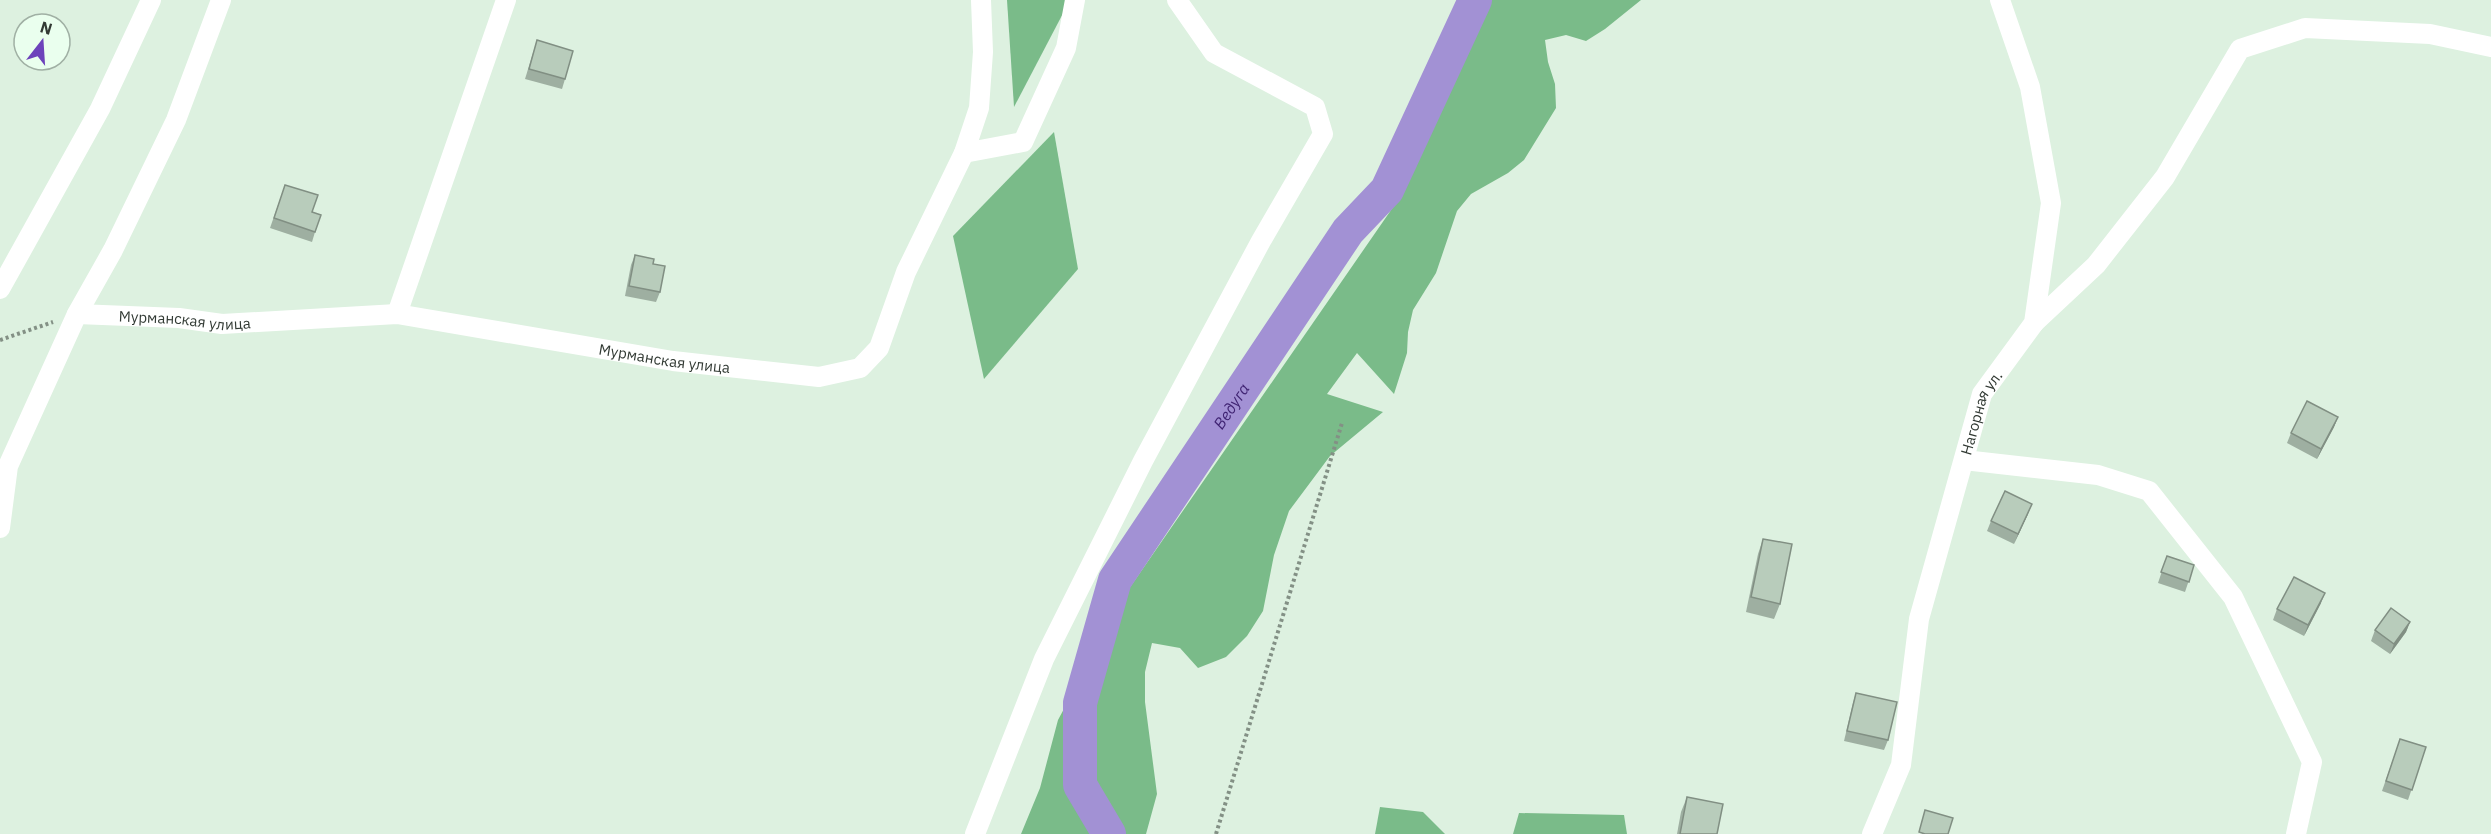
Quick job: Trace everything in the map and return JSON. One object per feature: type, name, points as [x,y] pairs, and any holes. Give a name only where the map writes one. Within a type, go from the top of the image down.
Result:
[{"type":"street","points":[[0,289],[100,109],[151,0]]},
{"type":"street","points":[[0,528],[8,466],[77,314],[112,250],[176,120],[222,0]]},
{"type":"street","points":[[397,314],[506,0]]},
{"type":"street","name":"Мурманская улица","points":[[77,314],[179,318],[222,324],[397,314],[673,361],[819,378],[860,368],[879,348],[906,272],[964,153],[979,108],[983,52],[981,0]]},
{"type":"street","points":[[964,153],[1023,142],[1066,48],[1075,0]]},
{"type":"street","points":[[975,834],[1044,659],[1143,461],[1261,241],[1323,134],[1315,107],[1214,53],[1177,0]]},
{"type":"street","name":"Нагорная ул.","points":[[1872,834],[1901,765],[1919,619],[1982,394],[2034,323],[2051,203],[2030,87],[2000,0]]},
{"type":"street","points":[[2034,323],[2096,265],[2165,177],[2240,49],[2305,28],[2430,34],[2491,46]]},
{"type":"street","points":[[1964,460],[2098,476],[2149,491],[2233,597],[2312,762],[2296,834]]},
{"type":"path","points":[[0,340],[77,314]]},
{"type":"path","points":[[1216,834],[1341,423]]},
{"type":"green space","points":[[1007,0],[1070,0],[1014,107]]},
{"type":"green space","points":[[1486,0],[1641,0],[1586,41],[1566,35],[1545,40],[1548,62],[1555,84],[1556,108],[1524,160],[1508,173],[1471,194],[1457,211],[1436,273],[1413,310],[1408,332],[1407,353],[1394,394],[1357,353],[1327,394],[1383,412],[1330,456],[1289,511],[1274,555],[1263,611],[1247,636],[1226,657],[1198,668],[1180,648],[1152,643],[1145,672],[1145,702],[1157,794],[1146,834],[1021,834],[1040,788],[1058,720],[1126,593],[1398,200],[1487,5]]},
{"type":"green space","points":[[1054,132],[1078,269],[984,379],[953,236]]},
{"type":"green space","points":[[1380,807],[1423,812],[1445,834],[1375,834]]},
{"type":"green space","points":[[1519,813],[1624,815],[1627,834],[1513,834]]},
{"type":"building","points":[[537,40],[573,51],[565,79],[529,69]]},
{"type":"building","points":[[285,185],[318,195],[312,212],[321,215],[315,232],[274,218]]},
{"type":"building","points":[[635,255],[654,259],[653,264],[665,266],[660,292],[629,286]]},
{"type":"building","points":[[2307,401],[2338,417],[2321,449],[2291,433]]},
{"type":"building","points":[[2005,491],[2032,504],[2018,534],[1991,521]]},
{"type":"building","points":[[1763,539],[1792,544],[1780,604],[1751,597]]},
{"type":"building","points":[[2167,556],[2194,565],[2189,582],[2161,572]]},
{"type":"building","points":[[2294,577],[2325,593],[2308,625],[2277,609]]},
{"type":"building","points":[[2391,608],[2410,622],[2394,644],[2375,630]]},
{"type":"building","points":[[1856,693],[1897,702],[1888,740],[1847,731]]},
{"type":"building","points":[[2400,739],[2426,747],[2412,790],[2386,781]]},
{"type":"building","points":[[1687,797],[1723,804],[1717,834],[1680,834]]},
{"type":"building","points":[[1925,810],[1953,818],[1948,834],[1919,832]]},
{"type":"waterway","name":"Ведуга","points":[[1109,834],[1080,785],[1080,703],[1115,580],[1348,231],[1387,190],[1475,0]]}]
